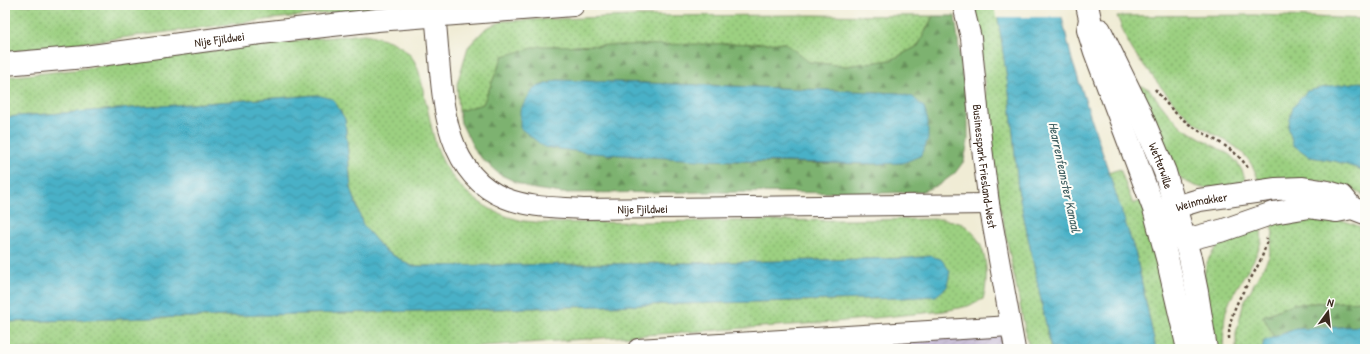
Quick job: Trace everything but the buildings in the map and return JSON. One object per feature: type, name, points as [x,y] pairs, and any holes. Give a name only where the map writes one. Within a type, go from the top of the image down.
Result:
[{"type":"street","name":"Nije Fjildwei","points":[[5,64],[85,56],[260,33],[435,15],[573,5]]},
{"type":"street","name":"Businesspark Friesland-West","points":[[963,5],[971,38],[989,204],[1015,349]]},
{"type":"street","name":"Wetterwille","points":[[1089,12],[1100,28],[1159,155],[1186,240],[1197,292],[1206,349]]},
{"type":"street","name":"Wetterwille","points":[[1089,12],[1088,30],[1095,52],[1154,209],[1161,232],[1188,349]]},
{"type":"street","name":"Nije Fjildwei","points":[[435,15],[444,106],[450,133],[461,158],[468,169],[485,186],[505,198],[542,206],[596,210],[989,204]]},
{"type":"street","name":"Weinmakker","points":[[1161,232],[1176,207],[1205,199],[1290,187],[1328,192],[1342,196],[1358,210]]},
{"type":"street","name":"Weinmakker","points":[[1186,240],[1224,230],[1263,215],[1279,212],[1308,207],[1337,211],[1358,210]]},
{"type":"street","points":[[1161,232],[1186,240]]},
{"type":"street","points":[[638,349],[1010,326]]},
{"type":"path","points":[[1153,85],[1170,108],[1184,121],[1237,154],[1244,161],[1250,174]]},
{"type":"path","points":[[1229,341],[1233,312],[1244,287],[1260,263],[1264,253],[1267,235]]},
{"type":"shaded area","points":[[1010,326],[1014,349],[651,349]]},
{"type":"green space","points":[[5,5],[416,5],[270,19],[5,52]]},
{"type":"green space","points":[[975,5],[996,5],[999,17],[1010,100],[1018,189],[1051,349],[1029,349],[999,202]]},
{"type":"green space","points":[[1255,15],[1365,19],[1365,83],[1331,86],[1307,91],[1310,157],[1335,161],[1365,171],[1365,196],[1353,190],[1316,180],[1259,183],[1248,158],[1240,150],[1190,118],[1169,97],[1133,51],[1117,16]]},
{"type":"green space","points":[[635,16],[933,16],[918,46],[891,60],[845,66],[809,62],[785,43],[503,56],[483,104],[459,111],[457,84],[468,47],[486,28],[503,21]]},
{"type":"green space","points":[[933,16],[955,16],[968,119],[968,141],[964,161],[955,173],[939,185],[920,192],[562,193],[529,188],[499,174],[477,154],[461,123],[459,111],[483,104],[503,56],[540,46],[785,43],[809,62],[845,66],[891,60],[918,46]],"holes":[[[557,80],[899,93],[903,163],[834,164],[710,160],[627,155],[544,147],[534,88]]]},
{"type":"green space","points":[[365,34],[396,44],[411,56],[419,71],[435,140],[445,166],[462,188],[473,198],[485,206],[510,218],[545,223],[943,219],[964,225],[978,240],[985,259],[986,269],[983,299],[968,306],[944,311],[834,322],[440,349],[5,349],[5,322],[905,298],[931,256],[909,258],[687,263],[412,266],[384,250],[363,225],[351,188],[345,119],[317,95],[5,117],[5,77],[74,70],[260,44]]},
{"type":"green space","points":[[1142,86],[1149,89],[1166,111],[1183,128],[1230,155],[1241,169],[1247,186],[1202,188],[1183,180],[1176,173],[1136,89]]},
{"type":"green space","points":[[1120,169],[1133,204],[1144,199],[1181,349],[1156,349],[1136,255],[1108,173]]},
{"type":"green space","points":[[1291,218],[1336,218],[1365,230],[1365,301],[1293,304],[1263,316],[1274,337],[1264,341],[1262,349],[1236,349],[1236,333],[1244,302],[1269,257],[1273,234],[1272,222]]},
{"type":"green space","points":[[1261,227],[1261,240],[1258,251],[1227,308],[1224,323],[1223,348],[1212,349],[1204,293],[1207,263],[1213,251],[1227,238],[1238,233]]},
{"type":"green space","points":[[1365,301],[1365,326],[1295,329],[1274,337],[1263,316],[1293,304]]},
{"type":"water","name":"Hearrenfeanster Kanaal","points":[[996,5],[1059,5],[1072,60],[1136,255],[1156,349],[1051,349],[1018,189],[1010,100]]},
{"type":"water","points":[[557,80],[899,93],[913,97],[924,107],[928,121],[928,139],[922,155],[903,163],[876,164],[697,160],[590,153],[544,147],[520,128],[520,110],[534,88]]},
{"type":"water","points":[[1360,82],[1365,83],[1365,171],[1335,161],[1310,157],[1293,145],[1288,127],[1293,107],[1307,91]]},
{"type":"water","points":[[317,95],[333,99],[345,119],[351,188],[363,225],[384,250],[412,266],[687,263],[909,258],[931,256],[941,259],[950,271],[947,287],[936,296],[905,298],[5,322],[5,117]]},
{"type":"water","points":[[1365,326],[1365,349],[1262,349],[1264,341],[1295,329]]},
{"type":"pier","points":[[994,5],[1061,5],[1064,17],[996,17]]}]
